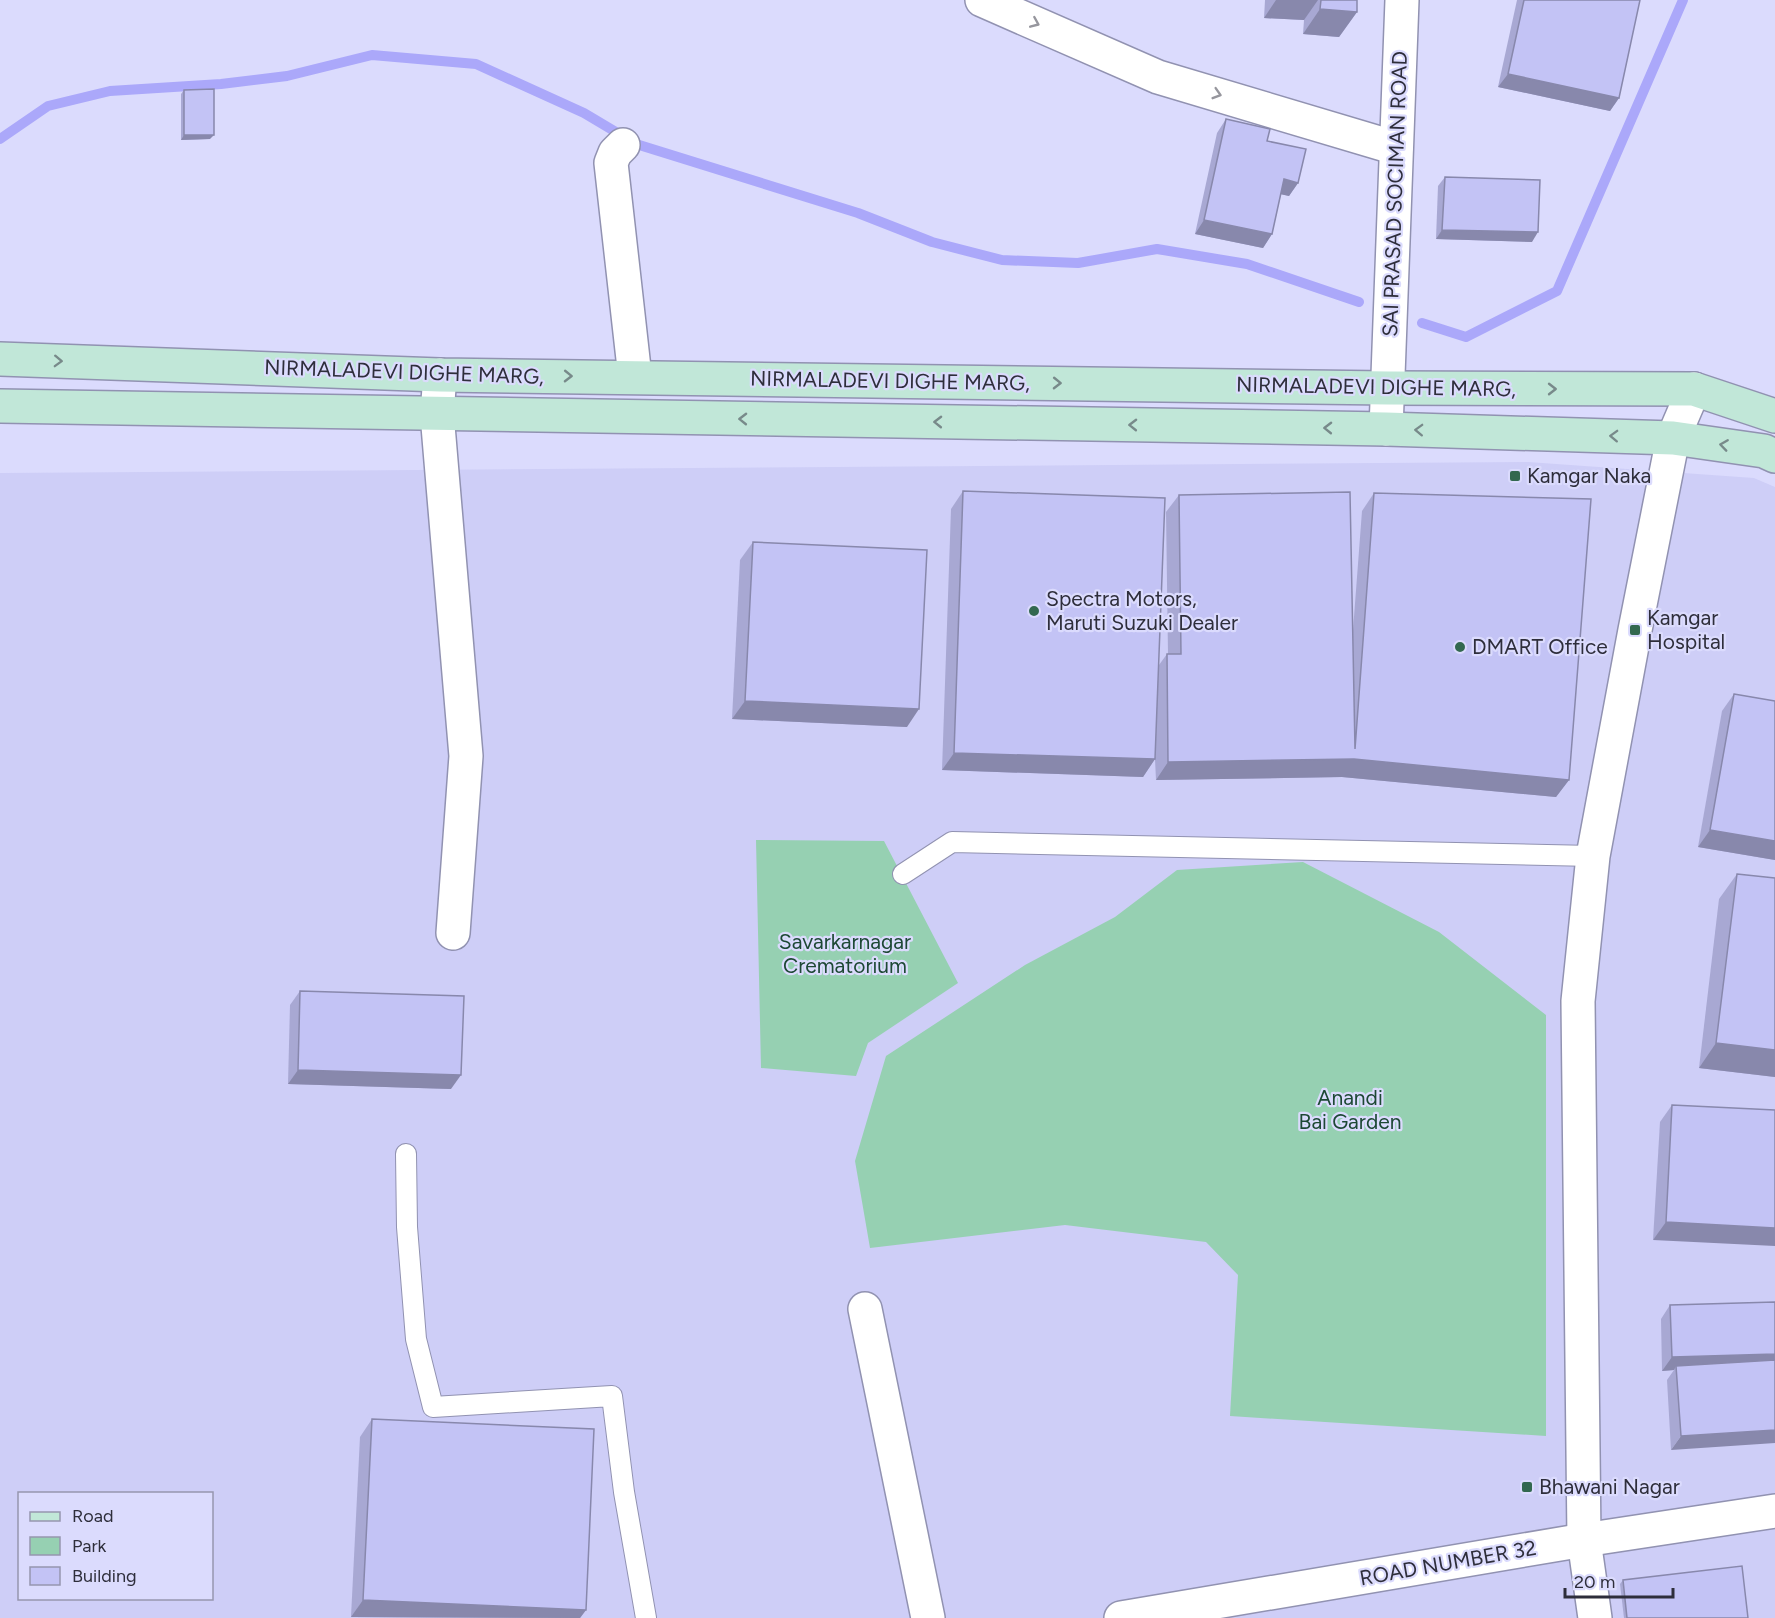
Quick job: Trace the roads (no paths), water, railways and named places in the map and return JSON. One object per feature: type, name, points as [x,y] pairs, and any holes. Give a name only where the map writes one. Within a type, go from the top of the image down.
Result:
[{"type":"main road","name":"NIRMALADEVI DIGHE MARG,","points":[[0,359],[440,375],[1388,388],[1694,389],[1775,416]]},
{"type":"main road","name":"NIRMALADEVI DIGHE MARG,","points":[[0,406],[1386,429],[1673,438],[1764,451],[1775,456]]},
{"type":"street","points":[[982,0],[1158,77],[1396,148]]},
{"type":"street","name":"SAI PRASAD SOCIMAN ROAD","points":[[1386,429],[1402,0]]},
{"type":"street","points":[[623,145],[615,153],[611,163],[635,377]]},
{"type":"street","points":[[440,375],[437,414],[466,756],[453,933]]},
{"type":"street","points":[[1595,1618],[1584,1540],[1578,1001],[1593,856],[1673,438],[1694,389]]},
{"type":"street","points":[[865,1309],[928,1618]]},
{"type":"street","name":"ROAD NUMBER 32","points":[[1121,1618],[1584,1540],[1775,1511]]},
{"type":"lane","points":[[903,874],[952,842],[1593,856]]},
{"type":"lane","points":[[406,1154],[407,1227],[416,1339],[433,1407],[612,1396],[624,1492],[646,1618]]},
{"type":"waterway","points":[[1422,323],[1466,337],[1557,291],[1683,0]]},
{"type":"waterway","points":[[0,139],[48,106],[110,91],[221,84],[287,76],[372,55],[476,64],[584,113],[636,144],[858,213],[932,242],[1002,260],[1078,263],[1157,249],[1247,264],[1359,302]]},
{"type":"place","name":"Kamgar Naka","points":[[1515,476]]},
{"type":"place","name":"Spectra Motors, Maruti Suzuki Dealer","points":[[1034,611]]},
{"type":"place","name":"Kamgar Hospital","points":[[1635,630]]},
{"type":"place","name":"DMART Office","points":[[1460,647]]},
{"type":"place","name":"Bhawani Nagar","points":[[1527,1487]]},
{"type":"park label","name":"Savarkarnagar Crematorium","points":[[845,954]]},
{"type":"park label","name":"Anandi Bai Garden","points":[[1350,1110]]}]
